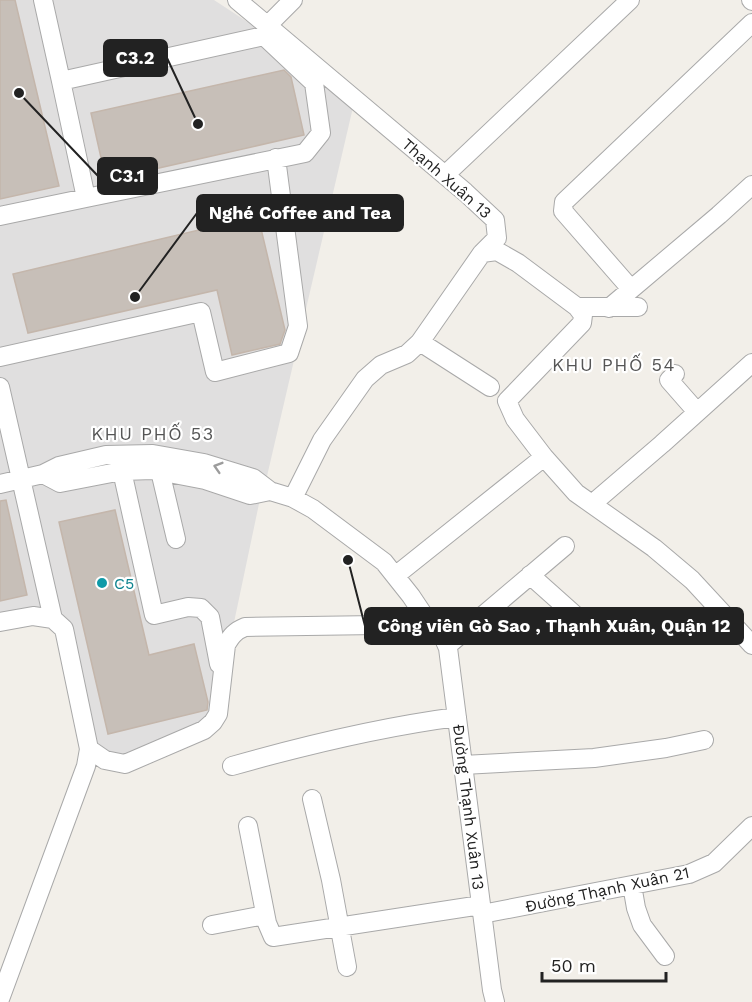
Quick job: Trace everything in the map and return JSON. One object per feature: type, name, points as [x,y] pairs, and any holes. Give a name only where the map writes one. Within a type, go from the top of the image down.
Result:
[{"type":"street","points":[[43,0],[86,198]]},
{"type":"street","points":[[267,26],[293,0]]},
{"type":"street","points":[[445,175],[630,0]]},
{"type":"street","name":"Thạnh Xuân 13","points":[[235,1],[445,175],[495,220],[497,238],[482,253],[420,342],[407,354],[381,365],[364,379],[322,440],[293,498]]},
{"type":"street","points":[[631,289],[563,212],[564,202],[752,23]]},
{"type":"street","points":[[0,216],[305,153],[321,133],[314,83],[264,36],[61,81]]},
{"type":"street","points":[[0,357],[201,312],[215,372],[290,353],[298,326],[276,158]]},
{"type":"street","points":[[609,308],[752,185]]},
{"type":"street","points":[[482,253],[497,251],[518,263],[577,307],[583,315],[582,323],[507,401],[515,419],[576,493],[654,548],[692,580],[752,645]]},
{"type":"street","points":[[577,307],[638,308]]},
{"type":"street","points":[[420,342],[490,387]]},
{"type":"street","points":[[592,504],[752,363]]},
{"type":"street","points":[[675,374],[669,380],[697,412]]},
{"type":"street","points":[[0,387],[89,749],[86,766],[0,999]]},
{"type":"street","points":[[0,484],[106,455],[153,454],[204,463],[253,478],[270,491],[293,498],[313,509],[384,562],[427,620],[378,625],[245,627],[231,636],[226,645],[218,714],[204,730],[125,764],[105,760],[89,749]]},
{"type":"street","points":[[395,576],[544,457]]},
{"type":"street","points":[[43,474],[60,483],[122,471],[153,470],[205,480],[250,495],[270,491]]},
{"type":"street","points":[[122,471],[154,615],[188,607],[201,608],[210,617],[222,681]]},
{"type":"street","points":[[160,471],[176,539]]},
{"type":"street","points":[[447,646],[565,546]]},
{"type":"street","points":[[530,575],[595,633]]},
{"type":"street","points":[[0,622],[33,616],[58,624]]},
{"type":"street","name":"Đường Thạnh Xuân 13","points":[[427,620],[440,630],[447,646],[495,1002]]},
{"type":"street","points":[[232,765],[298,747],[457,717]]},
{"type":"street","points":[[463,765],[594,758],[705,740]]},
{"type":"street","points":[[312,799],[347,967]]},
{"type":"street","points":[[212,925],[265,915],[248,826]]},
{"type":"street","name":"Đường Thạnh Xuân 21","points":[[265,915],[273,937],[482,909],[632,885],[689,874],[714,863],[752,826]]},
{"type":"street","points":[[632,885],[642,925],[665,956]]},
{"type":"shaded area","points":[[0,0],[214,0],[263,32],[354,103],[260,499],[213,722],[125,764],[89,749],[64,629],[33,616],[0,624]]},
{"type":"building","points":[[0,0],[15,0],[59,186],[0,199]]},
{"type":"building","points":[[284,70],[291,77],[304,135],[106,180],[91,113]]},
{"type":"building","points":[[258,216],[285,330],[280,344],[232,355],[217,290],[28,333],[13,274]]},
{"type":"building","points":[[6,500],[27,595],[0,601],[0,501]]},
{"type":"building","name":"C5","points":[[115,510],[149,655],[194,644],[208,702],[207,710],[108,734],[59,522]]},
{"type":"place","name":"С3.1","points":[[19,93]]},
{"type":"place","name":"C3.2","points":[[198,124]]},
{"type":"place","name":"Nghé Coffee and Tea","points":[[135,297]]},
{"type":"place","name":"Công viên Gò Sao , Thạnh Xuân, Quận 12","points":[[348,560]]},
{"type":"place","name":"C5","points":[[102,583]]},
{"type":"district","name":"KHU PHỐ 54","points":[[614,365]]},
{"type":"district","name":"KHU PHỐ 53","points":[[153,434]]}]
